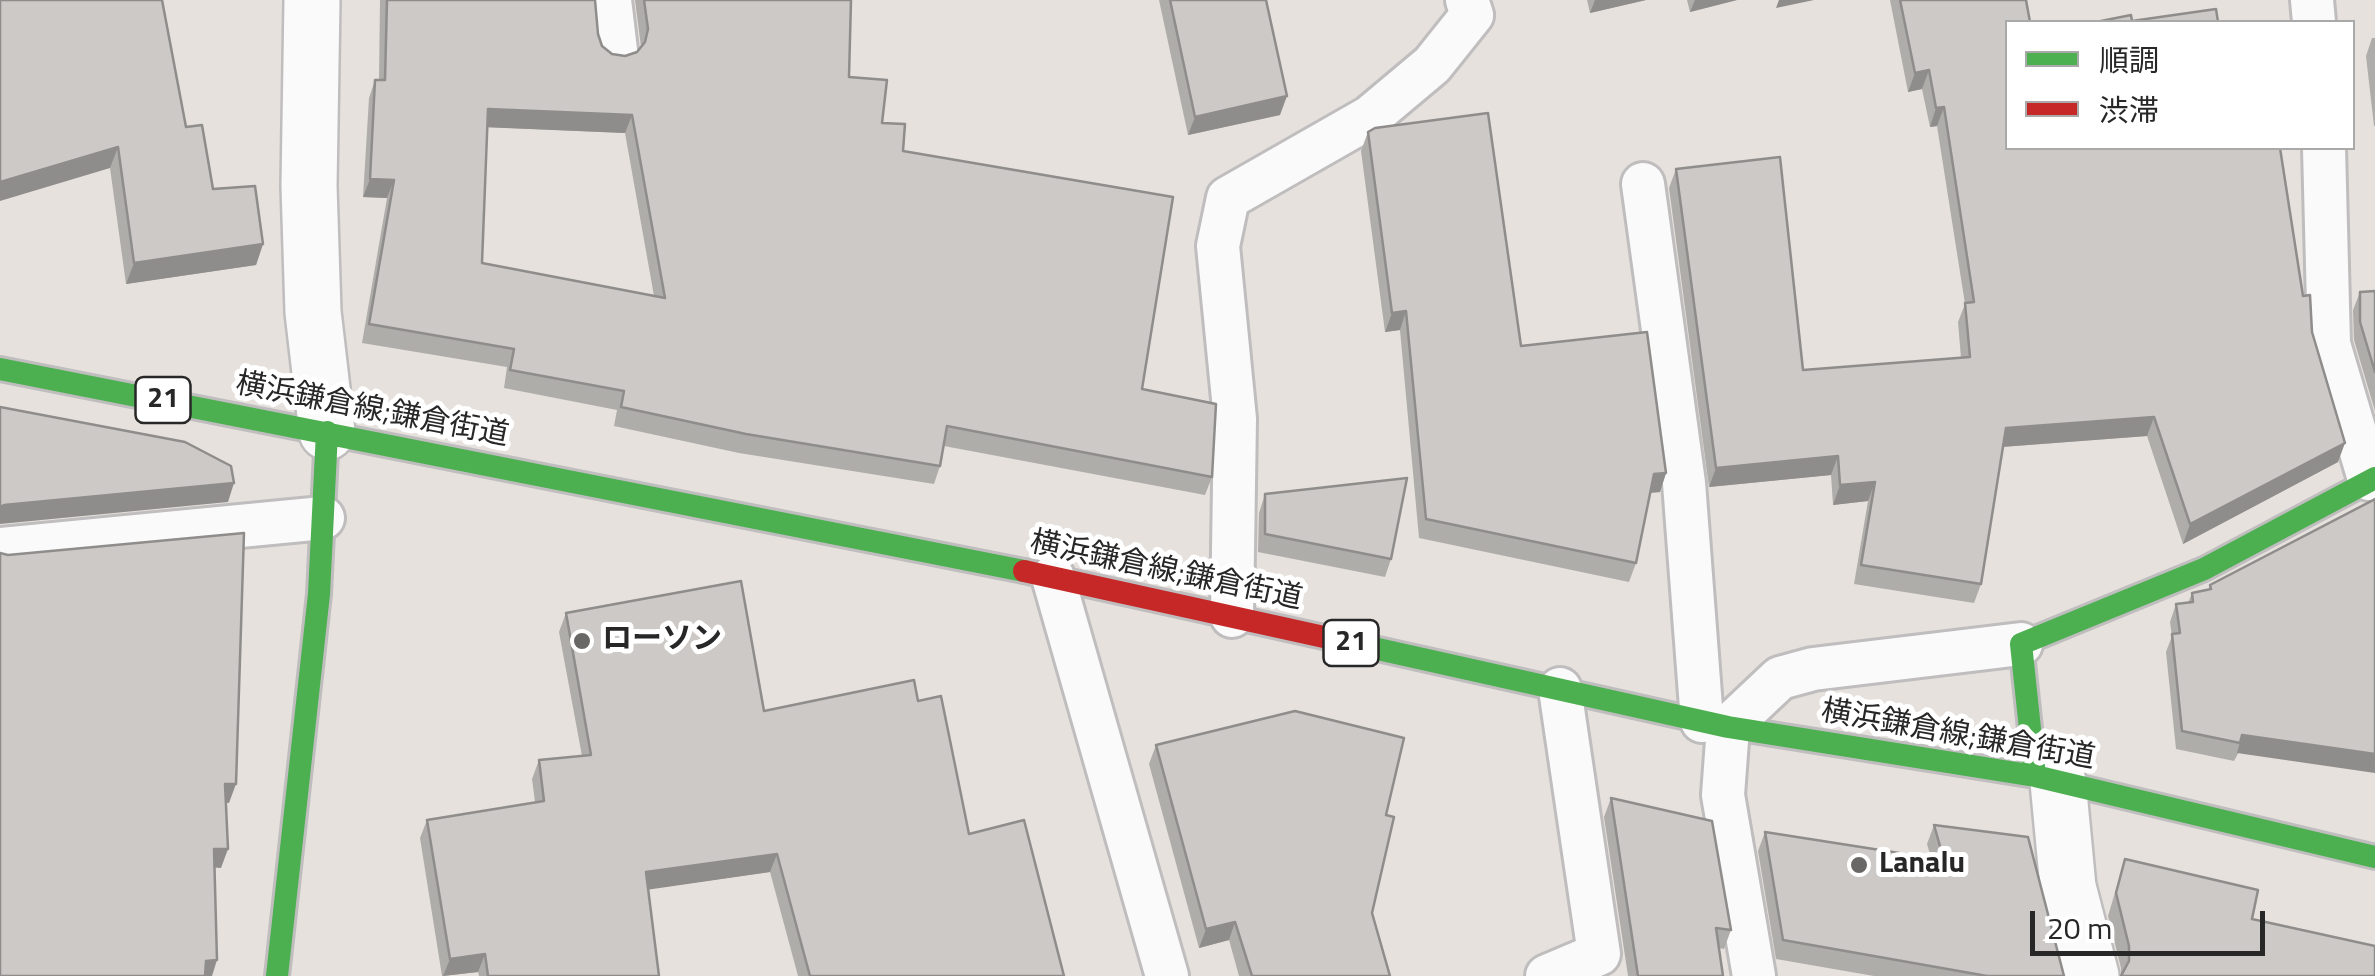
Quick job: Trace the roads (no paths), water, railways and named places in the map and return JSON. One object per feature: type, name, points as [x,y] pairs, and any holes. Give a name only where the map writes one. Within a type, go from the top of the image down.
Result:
[{"type":"main road","name":"横浜鎌倉線;鎌倉街道","points":[[0,369],[1053,577],[1714,724],[2047,779],[2375,857]]},
{"type":"main road","points":[[277,976],[319,594],[327,432]]},
{"type":"main road","points":[[2047,779],[2020,644],[2204,569],[2372,479]]},
{"type":"street","points":[[312,0],[312,312],[327,432]]},
{"type":"street","points":[[2047,779],[2090,976]]},
{"type":"lane","points":[[610,0],[616,50]]},
{"type":"lane","points":[[1232,616],[1234,419],[1218,246],[1228,198],[1370,117],[1442,52],[1472,15],[1467,0]]},
{"type":"lane","points":[[2324,150],[2329,344],[2372,479]]},
{"type":"lane","points":[[1643,184],[1723,795],[1754,976]]},
{"type":"lane","points":[[0,549],[323,518]]},
{"type":"lane","points":[[1053,577],[1167,976]]},
{"type":"lane","points":[[1714,724],[1780,678],[1813,669],[2020,644]]},
{"type":"lane","points":[[1547,976],[1599,954],[1560,689]]},
{"type":"place","name":"ローソン","points":[[582,641]]},
{"type":"place","name":"Lanalu","points":[[1859,865]]}]
